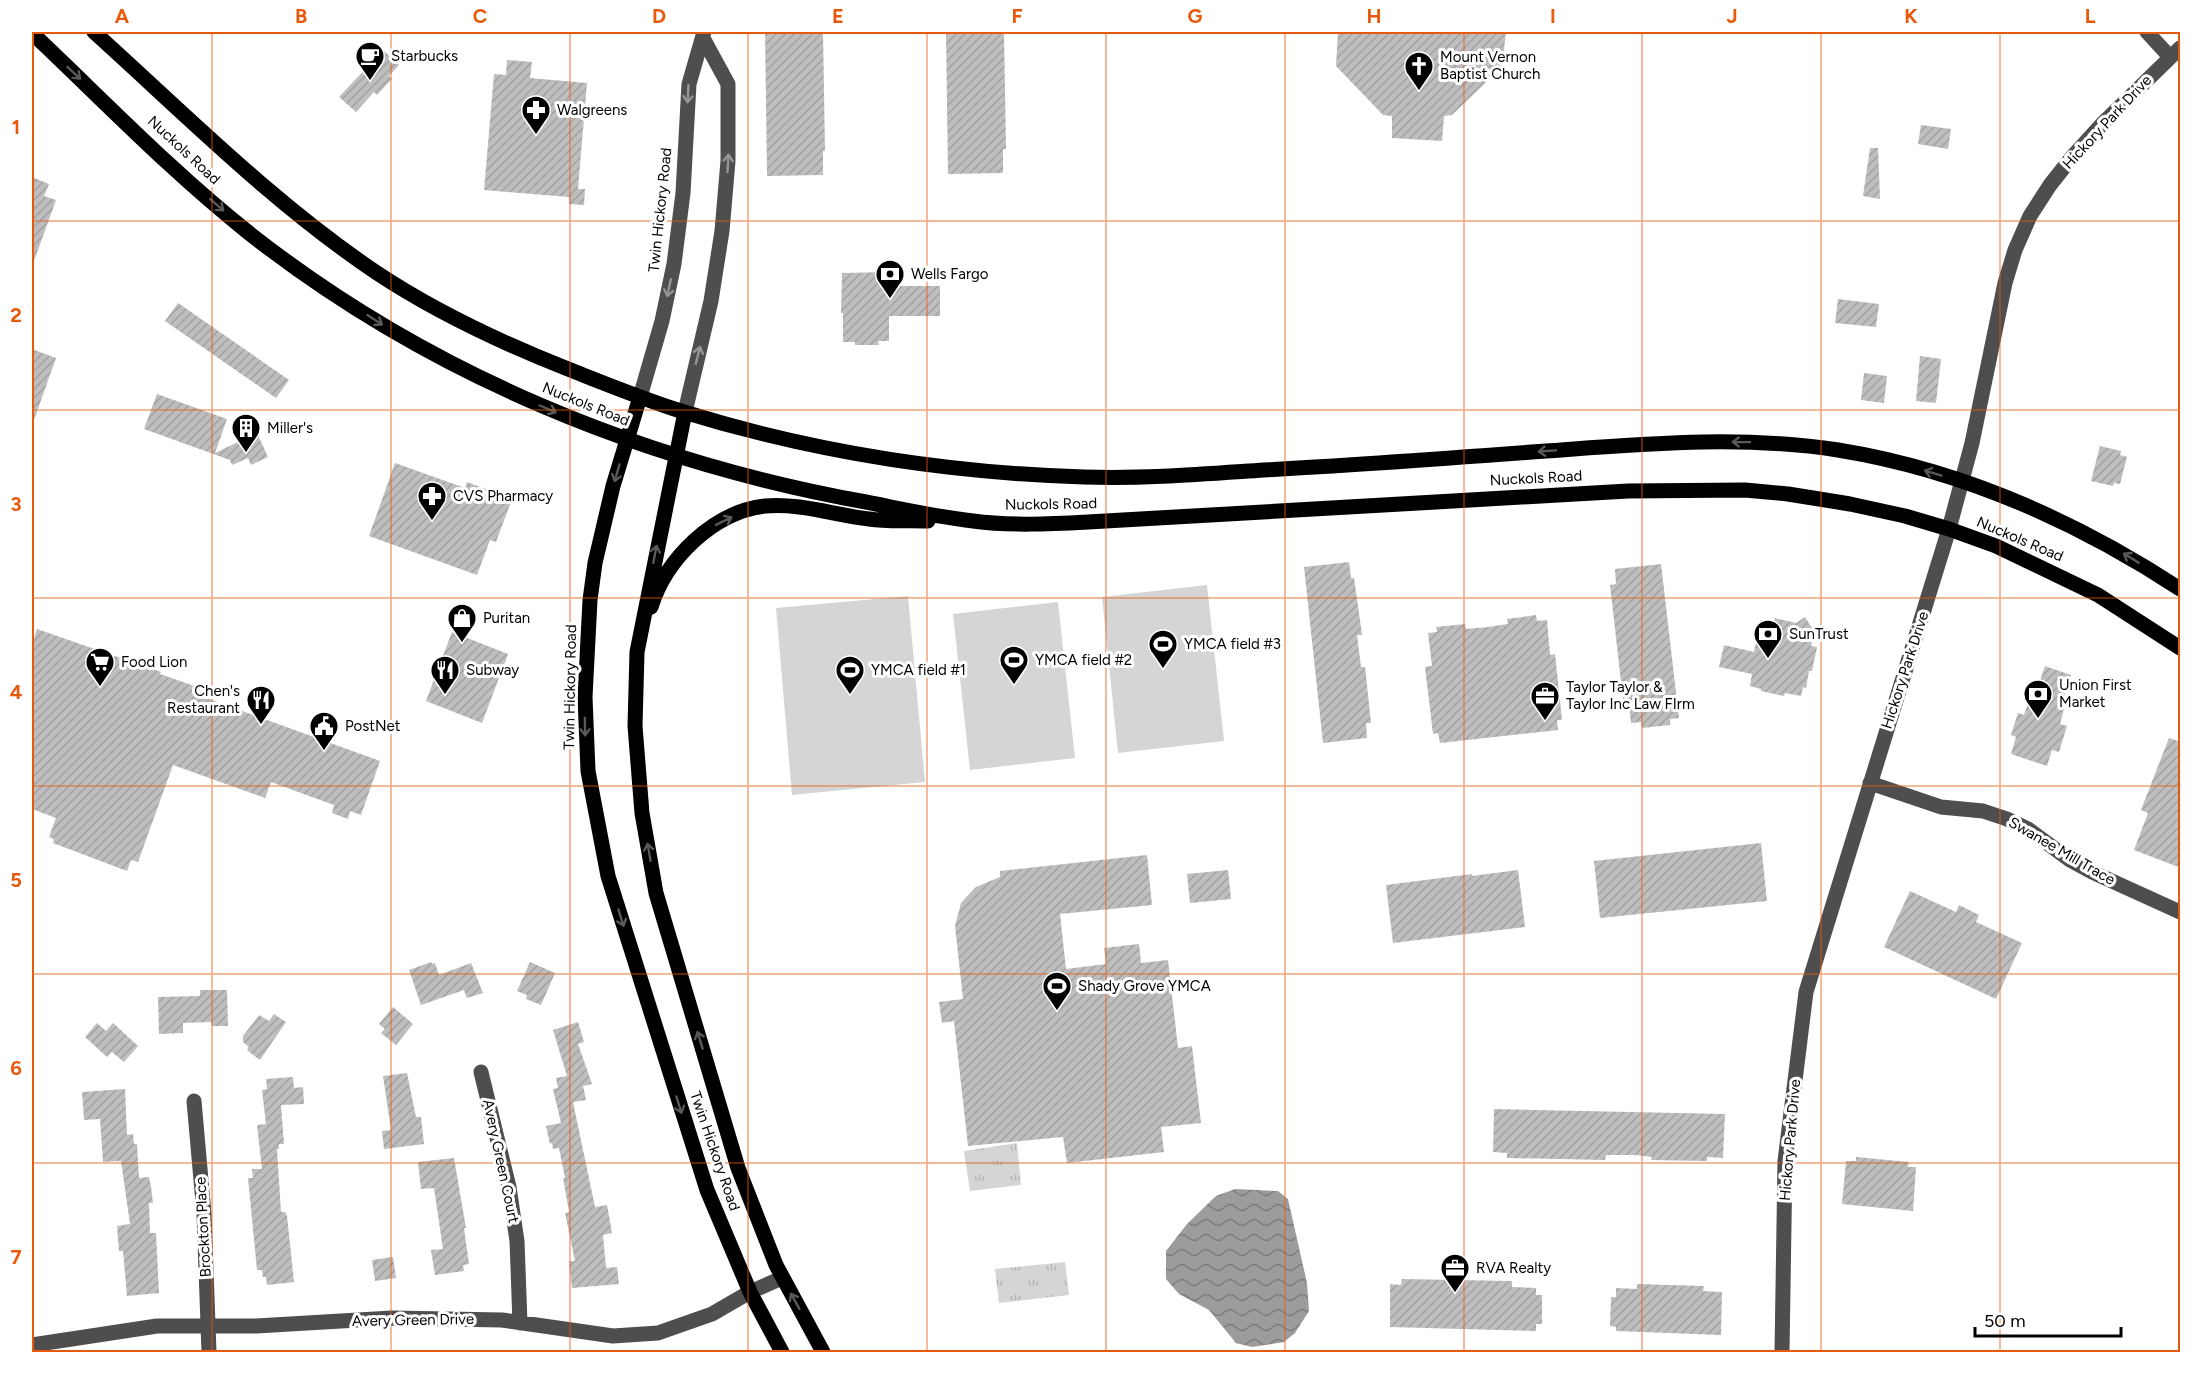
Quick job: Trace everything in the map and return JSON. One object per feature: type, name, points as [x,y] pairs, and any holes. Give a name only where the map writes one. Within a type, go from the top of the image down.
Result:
[{"type":"main road","name":"Nuckols Road","points":[[94,32],[222,150],[302,216],[378,274],[443,312],[514,346],[640,397],[685,412],[845,452],[888,460],[992,472],[1087,477],[1173,476],[1699,441],[1761,442],[1838,450],[1911,466],[2006,496],[2078,528],[2121,551],[2181,589]]},
{"type":"main road","name":"Nuckols Road","points":[[32,33],[197,188],[248,232],[305,274],[403,337],[457,368],[515,395],[627,440],[732,473],[829,496],[975,522],[1025,524],[1527,496],[1745,489],[1819,499],[1905,516],[1949,529],[1995,546],[2098,595],[2181,648]]},
{"type":"main road","name":"Twin Hickory Road","points":[[640,397],[604,522],[590,600],[585,697],[588,771],[608,876],[706,1190],[750,1292],[782,1353]]},
{"type":"main road","name":"Twin Hickory Road","points":[[685,412],[637,652],[634,696],[642,813],[656,894],[738,1168],[782,1278],[823,1353]]},
{"type":"main road","points":[[637,652],[654,597],[667,574],[698,537],[737,514],[764,506],[786,506],[807,507],[871,520],[975,522]]},
{"type":"street","points":[[2147,32],[2175,52]]},
{"type":"street","name":"Twin Hickory Road","points":[[640,397],[662,321],[674,264],[683,193],[689,84],[704,35]]},
{"type":"street","name":"Twin Hickory Road","points":[[685,412],[715,278],[728,161],[728,84],[704,35]]},
{"type":"street","name":"Hickory Park Drive","points":[[1782,1353],[1785,1161],[1806,992],[1949,529],[1972,443],[2005,283],[2015,250],[2030,216],[2073,156],[2175,52]]},
{"type":"street","name":"Swanee Mill Trace","points":[[1870,783],[1941,807],[1983,811],[2007,819],[2028,829],[2070,860],[2092,872],[2181,912]]},
{"type":"street","name":"Avery Green Court","points":[[481,1072],[509,1187],[517,1241],[520,1323]]},
{"type":"street","name":"Brockton Place","points":[[194,1101],[204,1214],[209,1353]]},
{"type":"street","name":"Avery Green Drive","points":[[32,1346],[157,1326],[256,1326],[392,1318],[466,1318],[613,1336],[658,1334],[712,1314],[750,1292],[782,1278]]},
{"type":"green space","name":"YMCA field #3","points":[[1207,585],[1224,741],[1118,753],[1102,597]]},
{"type":"green space","name":"YMCA field #1","points":[[908,596],[925,782],[792,795],[776,608]]},
{"type":"green space","name":"YMCA field #2","points":[[1058,602],[1075,758],[970,770],[953,614]]},
{"type":"green space","points":[[1017,1143],[1021,1185],[970,1191],[964,1151]]},
{"type":"green space","points":[[1065,1262],[1069,1295],[999,1303],[995,1269]]},
{"type":"water","points":[[1235,1189],[1278,1191],[1288,1199],[1307,1283],[1309,1311],[1295,1333],[1284,1342],[1252,1347],[1236,1343],[1209,1310],[1179,1294],[1166,1279],[1166,1251],[1187,1224],[1216,1196]]},
{"type":"building","points":[[765,32],[823,32],[825,151],[823,151],[823,175],[767,176]]},
{"type":"building","points":[[946,32],[1004,32],[1006,149],[1003,149],[1003,173],[948,174]]},
{"type":"building","name":"Mount Vernon Baptist Church","points":[[1338,32],[1506,32],[1502,67],[1452,115],[1444,116],[1442,141],[1392,138],[1392,116],[1383,115],[1336,66]]},
{"type":"building","name":"Starbucks","points":[[383,50],[399,65],[389,76],[392,79],[377,95],[374,92],[356,112],[339,97]]},
{"type":"building","name":"Walgreens","points":[[507,60],[532,62],[530,78],[587,83],[578,189],[585,189],[584,205],[569,204],[569,197],[484,190],[494,74],[506,75]]},
{"type":"building","points":[[1921,125],[1951,129],[1948,149],[1918,144]]},
{"type":"building","points":[[1870,148],[1878,148],[1880,199],[1863,196]]},
{"type":"building","points":[[32,177],[49,184],[44,196],[56,200],[34,261],[32,261]]},
{"type":"building","name":"Wells Fargo","points":[[889,272],[889,286],[940,286],[940,316],[889,316],[889,341],[878,341],[879,345],[855,345],[855,342],[843,342],[842,273]]},
{"type":"building","points":[[1838,299],[1879,304],[1876,327],[1835,323]]},
{"type":"building","name":"Miller's","points":[[178,303],[289,380],[276,398],[165,321]]},
{"type":"building","points":[[32,349],[56,358],[34,420],[32,420]]},
{"type":"building","points":[[1920,356],[1941,359],[1936,403],[1916,401]]},
{"type":"building","points":[[1864,373],[1887,376],[1884,403],[1861,400]]},
{"type":"building","name":"Miller's","points":[[157,394],[227,419],[215,453],[257,433],[268,457],[251,465],[248,458],[232,465],[230,460],[144,429]]},
{"type":"building","points":[[2100,446],[2121,451],[2120,455],[2127,457],[2120,484],[2114,483],[2113,486],[2091,481]]},
{"type":"building","name":"CVS Pharmacy","points":[[395,463],[465,488],[467,482],[512,499],[496,542],[490,540],[477,575],[369,536]]},
{"type":"building","points":[[1349,562],[1351,578],[1354,578],[1359,613],[1362,635],[1357,635],[1361,667],[1365,667],[1371,723],[1366,723],[1367,738],[1323,743],[1304,567]]},
{"type":"building","points":[[1661,564],[1679,718],[1670,719],[1670,725],[1642,728],[1641,722],[1631,723],[1628,699],[1623,699],[1610,585],[1616,584],[1615,569]]},
{"type":"building","points":[[1536,615],[1537,621],[1547,620],[1550,655],[1555,654],[1562,720],[1557,720],[1558,730],[1440,743],[1438,733],[1433,734],[1425,667],[1432,666],[1428,633],[1437,632],[1436,627],[1465,624],[1466,629],[1488,627],[1508,624],[1507,619]]},
{"type":"building","name":"SunTrust","points":[[1805,617],[1814,631],[1811,646],[1817,647],[1812,671],[1809,671],[1806,688],[1803,687],[1801,696],[1785,693],[1784,696],[1761,691],[1761,689],[1750,686],[1752,674],[1719,667],[1724,645],[1754,652],[1761,620],[1774,623],[1775,618],[1796,623]]},
{"type":"building","points":[[37,629],[161,672],[160,674],[200,688],[198,695],[380,761],[361,815],[350,811],[348,819],[332,813],[334,805],[271,782],[265,798],[173,765],[138,862],[131,860],[127,871],[53,843],[54,839],[49,837],[56,818],[32,809],[32,645]]},
{"type":"building","points":[[452,632],[508,654],[482,723],[426,701]]},
{"type":"building","name":"Union First Market","points":[[2045,666],[2071,675],[2060,707],[2064,709],[2060,724],[2067,726],[2059,752],[2052,750],[2047,766],[2011,754],[2016,737],[2011,735],[2018,713],[2024,715],[2030,697],[2034,699]]},
{"type":"building","points":[[2169,738],[2181,742],[2181,868],[2134,850],[2148,813],[2141,810]]},
{"type":"building","points":[[1761,843],[1767,901],[1600,918],[1594,861]]},
{"type":"building","name":"Shady Grove YMCA","points":[[1147,855],[1152,905],[1060,914],[1066,969],[1106,964],[1104,948],[1139,944],[1141,963],[1168,960],[1178,1048],[1192,1046],[1201,1123],[1161,1127],[1164,1152],[1067,1163],[1063,1137],[968,1146],[954,1021],[942,1023],[939,1002],[963,999],[955,926],[961,903],[976,887],[1000,877],[1000,871]]},
{"type":"building","points":[[1228,870],[1231,899],[1190,903],[1187,874]]},
{"type":"building","points":[[1518,870],[1525,927],[1393,943],[1386,885]]},
{"type":"building","points":[[1910,891],[1956,912],[1959,905],[1979,915],[1976,922],[2022,943],[1996,999],[1884,947]]},
{"type":"building","points":[[431,962],[435,963],[439,975],[471,963],[483,993],[467,998],[464,990],[421,1005],[409,970]]},
{"type":"building","points":[[530,962],[555,973],[541,1005],[526,999],[527,995],[517,991]]},
{"type":"building","points":[[200,990],[227,990],[228,1026],[212,1026],[211,1022],[183,1023],[183,1033],[159,1034],[158,997],[200,996]]},
{"type":"building","points":[[393,1007],[413,1024],[396,1045],[381,1033],[385,1029],[379,1024]]},
{"type":"building","points":[[274,1014],[286,1022],[260,1060],[247,1050],[249,1047],[243,1042],[243,1036],[259,1015],[269,1021]]},
{"type":"building","points":[[578,1022],[584,1042],[578,1044],[592,1084],[583,1086],[586,1100],[573,1102],[595,1207],[607,1205],[612,1233],[603,1235],[606,1268],[617,1267],[619,1284],[572,1288],[569,1261],[575,1261],[565,1213],[569,1212],[563,1178],[565,1178],[559,1148],[553,1149],[552,1143],[550,1144],[546,1126],[561,1123],[553,1089],[558,1088],[556,1078],[567,1076],[553,1030]]},
{"type":"building","points":[[97,1023],[106,1031],[113,1023],[138,1046],[124,1062],[112,1052],[107,1057],[85,1037]]},
{"type":"building","points":[[407,1073],[416,1117],[421,1117],[424,1144],[384,1149],[382,1131],[391,1130],[383,1076]]},
{"type":"building","points":[[293,1077],[294,1088],[303,1087],[304,1104],[281,1105],[284,1144],[279,1144],[279,1149],[277,1149],[281,1212],[285,1212],[287,1216],[294,1282],[267,1285],[262,1270],[257,1270],[248,1178],[253,1178],[252,1169],[262,1169],[257,1125],[266,1124],[262,1090],[267,1089],[266,1079]]},
{"type":"building","points":[[125,1089],[127,1135],[133,1134],[134,1144],[137,1144],[139,1178],[149,1177],[151,1187],[153,1203],[149,1203],[150,1233],[156,1233],[159,1293],[127,1296],[123,1251],[119,1251],[117,1226],[130,1224],[121,1161],[103,1162],[100,1119],[84,1120],[82,1092]]},
{"type":"building","points":[[1494,1109],[1725,1114],[1723,1158],[1707,1157],[1707,1161],[1651,1160],[1652,1157],[1635,1155],[1606,1155],[1605,1160],[1507,1158],[1507,1153],[1493,1152]]},
{"type":"building","points":[[1856,1157],[1909,1162],[1908,1167],[1916,1167],[1913,1211],[1842,1204],[1846,1161],[1856,1161]]},
{"type":"building","points":[[454,1158],[466,1228],[464,1228],[469,1264],[463,1265],[464,1271],[435,1275],[431,1250],[443,1249],[434,1188],[421,1189],[418,1162]]},
{"type":"building","points":[[393,1257],[396,1278],[375,1281],[372,1260]]},
{"type":"building","points":[[1402,1279],[1512,1281],[1512,1287],[1536,1288],[1536,1295],[1542,1295],[1542,1324],[1536,1324],[1536,1331],[1390,1327],[1390,1284],[1401,1285]]},
{"type":"building","points":[[1637,1284],[1704,1286],[1703,1291],[1722,1292],[1721,1335],[1616,1331],[1616,1327],[1610,1326],[1611,1297],[1616,1297],[1616,1288],[1637,1289]]},
{"type":"place","name":"Starbucks","points":[[370,82]]},
{"type":"place","name":"Mount Vernon Baptist Church","points":[[1419,92]]},
{"type":"place","name":"Walgreens","points":[[536,136]]},
{"type":"place","name":"Wells Fargo","points":[[890,300]]},
{"type":"place","name":"Miller's","points":[[246,454]]},
{"type":"place","name":"CVS Pharmacy","points":[[432,522]]},
{"type":"place","name":"Puritan","points":[[462,644]]},
{"type":"place","name":"SunTrust","points":[[1768,660]]},
{"type":"place","name":"YMCA field #3","points":[[1163,670]]},
{"type":"place","name":"YMCA field #2","points":[[1014,686]]},
{"type":"place","name":"Food Lion","points":[[100,688]]},
{"type":"place","name":"Subway","points":[[445,696]]},
{"type":"place","name":"YMCA field #1","points":[[850,696]]},
{"type":"place","name":"Union First Market","points":[[2038,720]]},
{"type":"place","name":"Taylor Taylor & Taylor Inc Law FIrm","points":[[1545,722]]},
{"type":"place","name":"Chen's Restaurant","points":[[261,726]]},
{"type":"place","name":"PostNet","points":[[324,752]]},
{"type":"place","name":"Shady Grove YMCA","points":[[1057,1012]]},
{"type":"place","name":"RVA Realty","points":[[1455,1294]]}]
